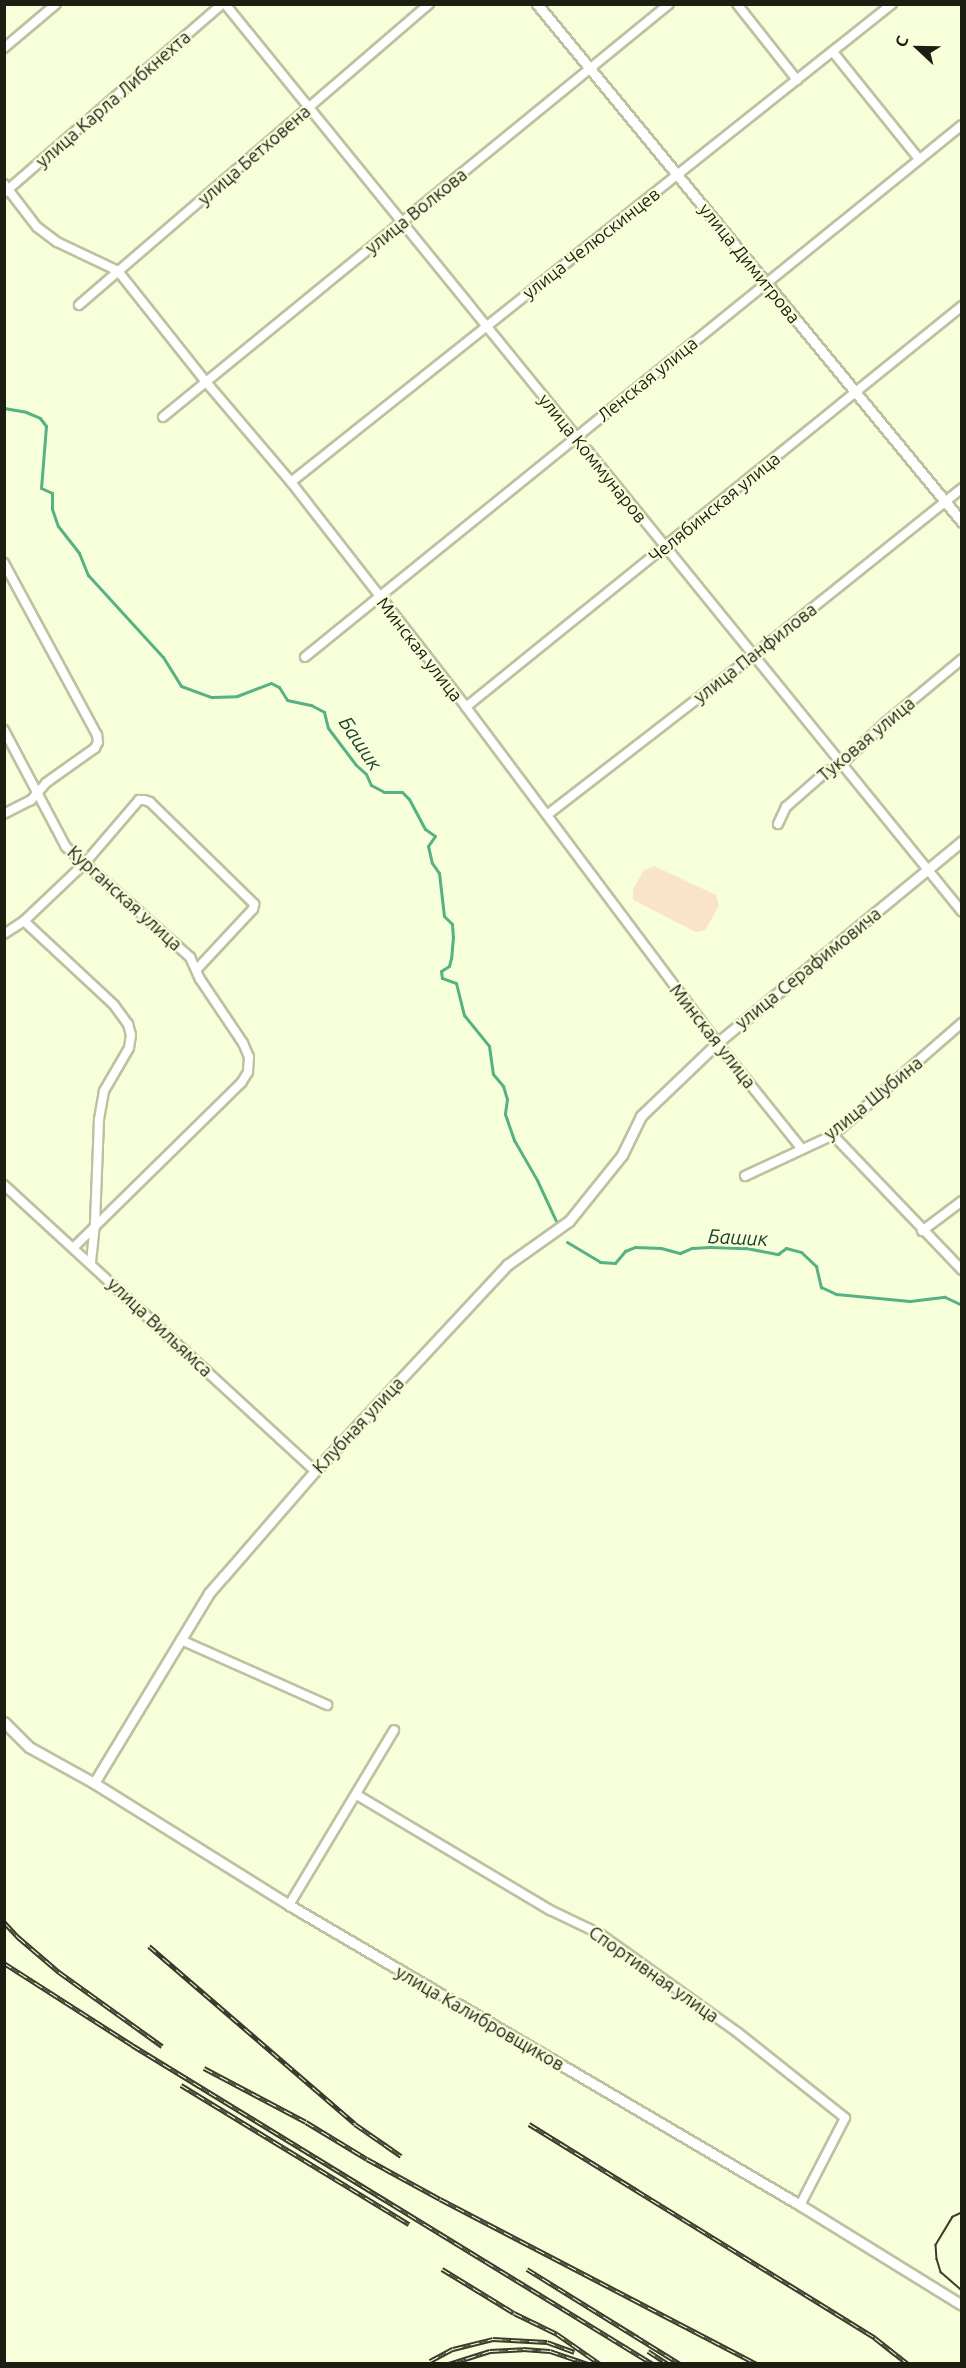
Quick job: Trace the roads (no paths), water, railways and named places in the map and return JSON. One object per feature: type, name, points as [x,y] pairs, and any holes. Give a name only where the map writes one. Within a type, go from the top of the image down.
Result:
[{"type":"street","points":[[4,48],[56,4]]},
{"type":"street","name":"улица Коммунаров","points":[[223,4],[754,654],[840,765],[962,912]]},
{"type":"street","name":"улица Карла Либкнехта","points":[[6,189],[223,4]]},
{"type":"street","name":"улица Бетховена","points":[[79,305],[429,4]]},
{"type":"street","name":"улица Димитрова","points":[[537,4],[679,174],[854,393],[962,522]]},
{"type":"street","name":"улица Волкова","points":[[163,417],[669,4]]},
{"type":"street","points":[[736,4],[797,80]]},
{"type":"street","name":"улица Челюскинцев","points":[[291,482],[892,4]]},
{"type":"street","points":[[833,52],[919,159]]},
{"type":"street","name":"Ленская улица","points":[[305,657],[962,125]]},
{"type":"street","name":"Минская улица","points":[[6,189],[37,227],[57,242],[118,271],[206,382],[291,482],[466,707],[717,1042],[802,1149]]},
{"type":"street","name":"Челябинская улица","points":[[466,707],[962,306]]},
{"type":"street","name":"улица Панфилова","points":[[547,815],[962,488]]},
{"type":"street","points":[[4,563],[97,735],[98,742],[94,748],[31,800],[4,814]]},
{"type":"street","name":"Туковая улица","points":[[778,824],[786,807],[826,772],[840,765],[885,723],[962,659]]},
{"type":"street","name":"Курганская улица","points":[[4,730],[66,847],[190,957],[200,979],[243,1043],[249,1057],[248,1072],[241,1083],[95,1224]]},
{"type":"street","points":[[4,934],[24,921],[85,863],[139,800],[150,802],[254,904],[253,909],[197,969]]},
{"type":"street","name":"улица Серафимовича","points":[[658,1098],[717,1042],[962,842]]},
{"type":"street","points":[[24,921],[114,1005],[128,1024],[131,1035],[129,1048],[104,1091],[99,1119],[95,1224],[91,1262]]},
{"type":"street","name":"улица Шубина","points":[[745,1176],[833,1135],[962,1023]]},
{"type":"street","name":"Клубная улица","points":[[94,1783],[209,1593],[315,1471],[507,1265],[569,1221],[622,1155],[642,1116],[658,1098]]},
{"type":"street","points":[[833,1135],[922,1231],[962,1270]]},
{"type":"street","name":"улица Вильямса","points":[[4,1185],[91,1262],[315,1471]]},
{"type":"street","points":[[922,1231],[962,1201]]},
{"type":"street","points":[[74,1247],[95,1224]]},
{"type":"street","points":[[181,1640],[327,1705]]},
{"type":"street","name":"улица Калибровщиков","points":[[4,1722],[29,1747],[94,1783],[289,1905],[800,2205],[962,2305]]},
{"type":"street","points":[[289,1905],[394,1730]]},
{"type":"street","name":"Спортивная улица","points":[[357,1795],[550,1910],[600,1934],[737,2032],[845,2118],[800,2205]]},
{"type":"waterway","name":"Башик","points":[[4,408],[26,412],[40,418],[46,426],[41,488],[52,493],[52,509],[58,526],[79,553],[88,575],[163,657],[181,686],[212,697],[237,696],[271,683],[279,687],[287,700],[311,705],[324,712],[328,728],[356,765],[366,774],[371,785],[384,792],[402,792],[409,799],[425,829],[435,836],[428,846],[432,863],[439,873],[444,916],[452,924],[453,937],[449,966],[441,971],[442,978],[456,983],[464,1015],[489,1046],[493,1074],[503,1086],[507,1099],[505,1114],[514,1140],[537,1180],[556,1221]]},
{"type":"waterway","name":"Башик","points":[[567,1242],[600,1262],[615,1263],[625,1251],[635,1247],[661,1248],[680,1253],[692,1248],[746,1248],[778,1254],[786,1248],[801,1252],[816,1266],[821,1287],[836,1294],[910,1301],[945,1297],[962,1305]]},
{"type":"tram line","points":[[962,2213],[953,2217],[936,2245],[941,2272],[962,2290]]},
{"type":"railway","points":[[4,1922],[59,1972],[162,2046]]},
{"type":"railway","points":[[149,1946],[355,2124],[401,2156]]},
{"type":"railway","points":[[4,1963],[132,2045],[653,2364]]},
{"type":"railway","points":[[204,2068],[306,2122],[440,2199],[757,2364]]},
{"type":"railway","points":[[181,2085],[409,2224]]},
{"type":"railway","points":[[529,2124],[875,2338],[908,2364]]},
{"type":"railway","points":[[442,2269],[514,2313],[557,2334],[600,2364]]},
{"type":"railway","points":[[527,2269],[680,2364]]},
{"type":"railway","points":[[430,2361],[453,2349],[493,2339],[547,2342],[574,2352]]},
{"type":"railway","points":[[449,2364],[490,2351],[523,2349],[550,2351],[588,2364]]},
{"type":"railway","points":[[648,2351],[668,2364]]}]
